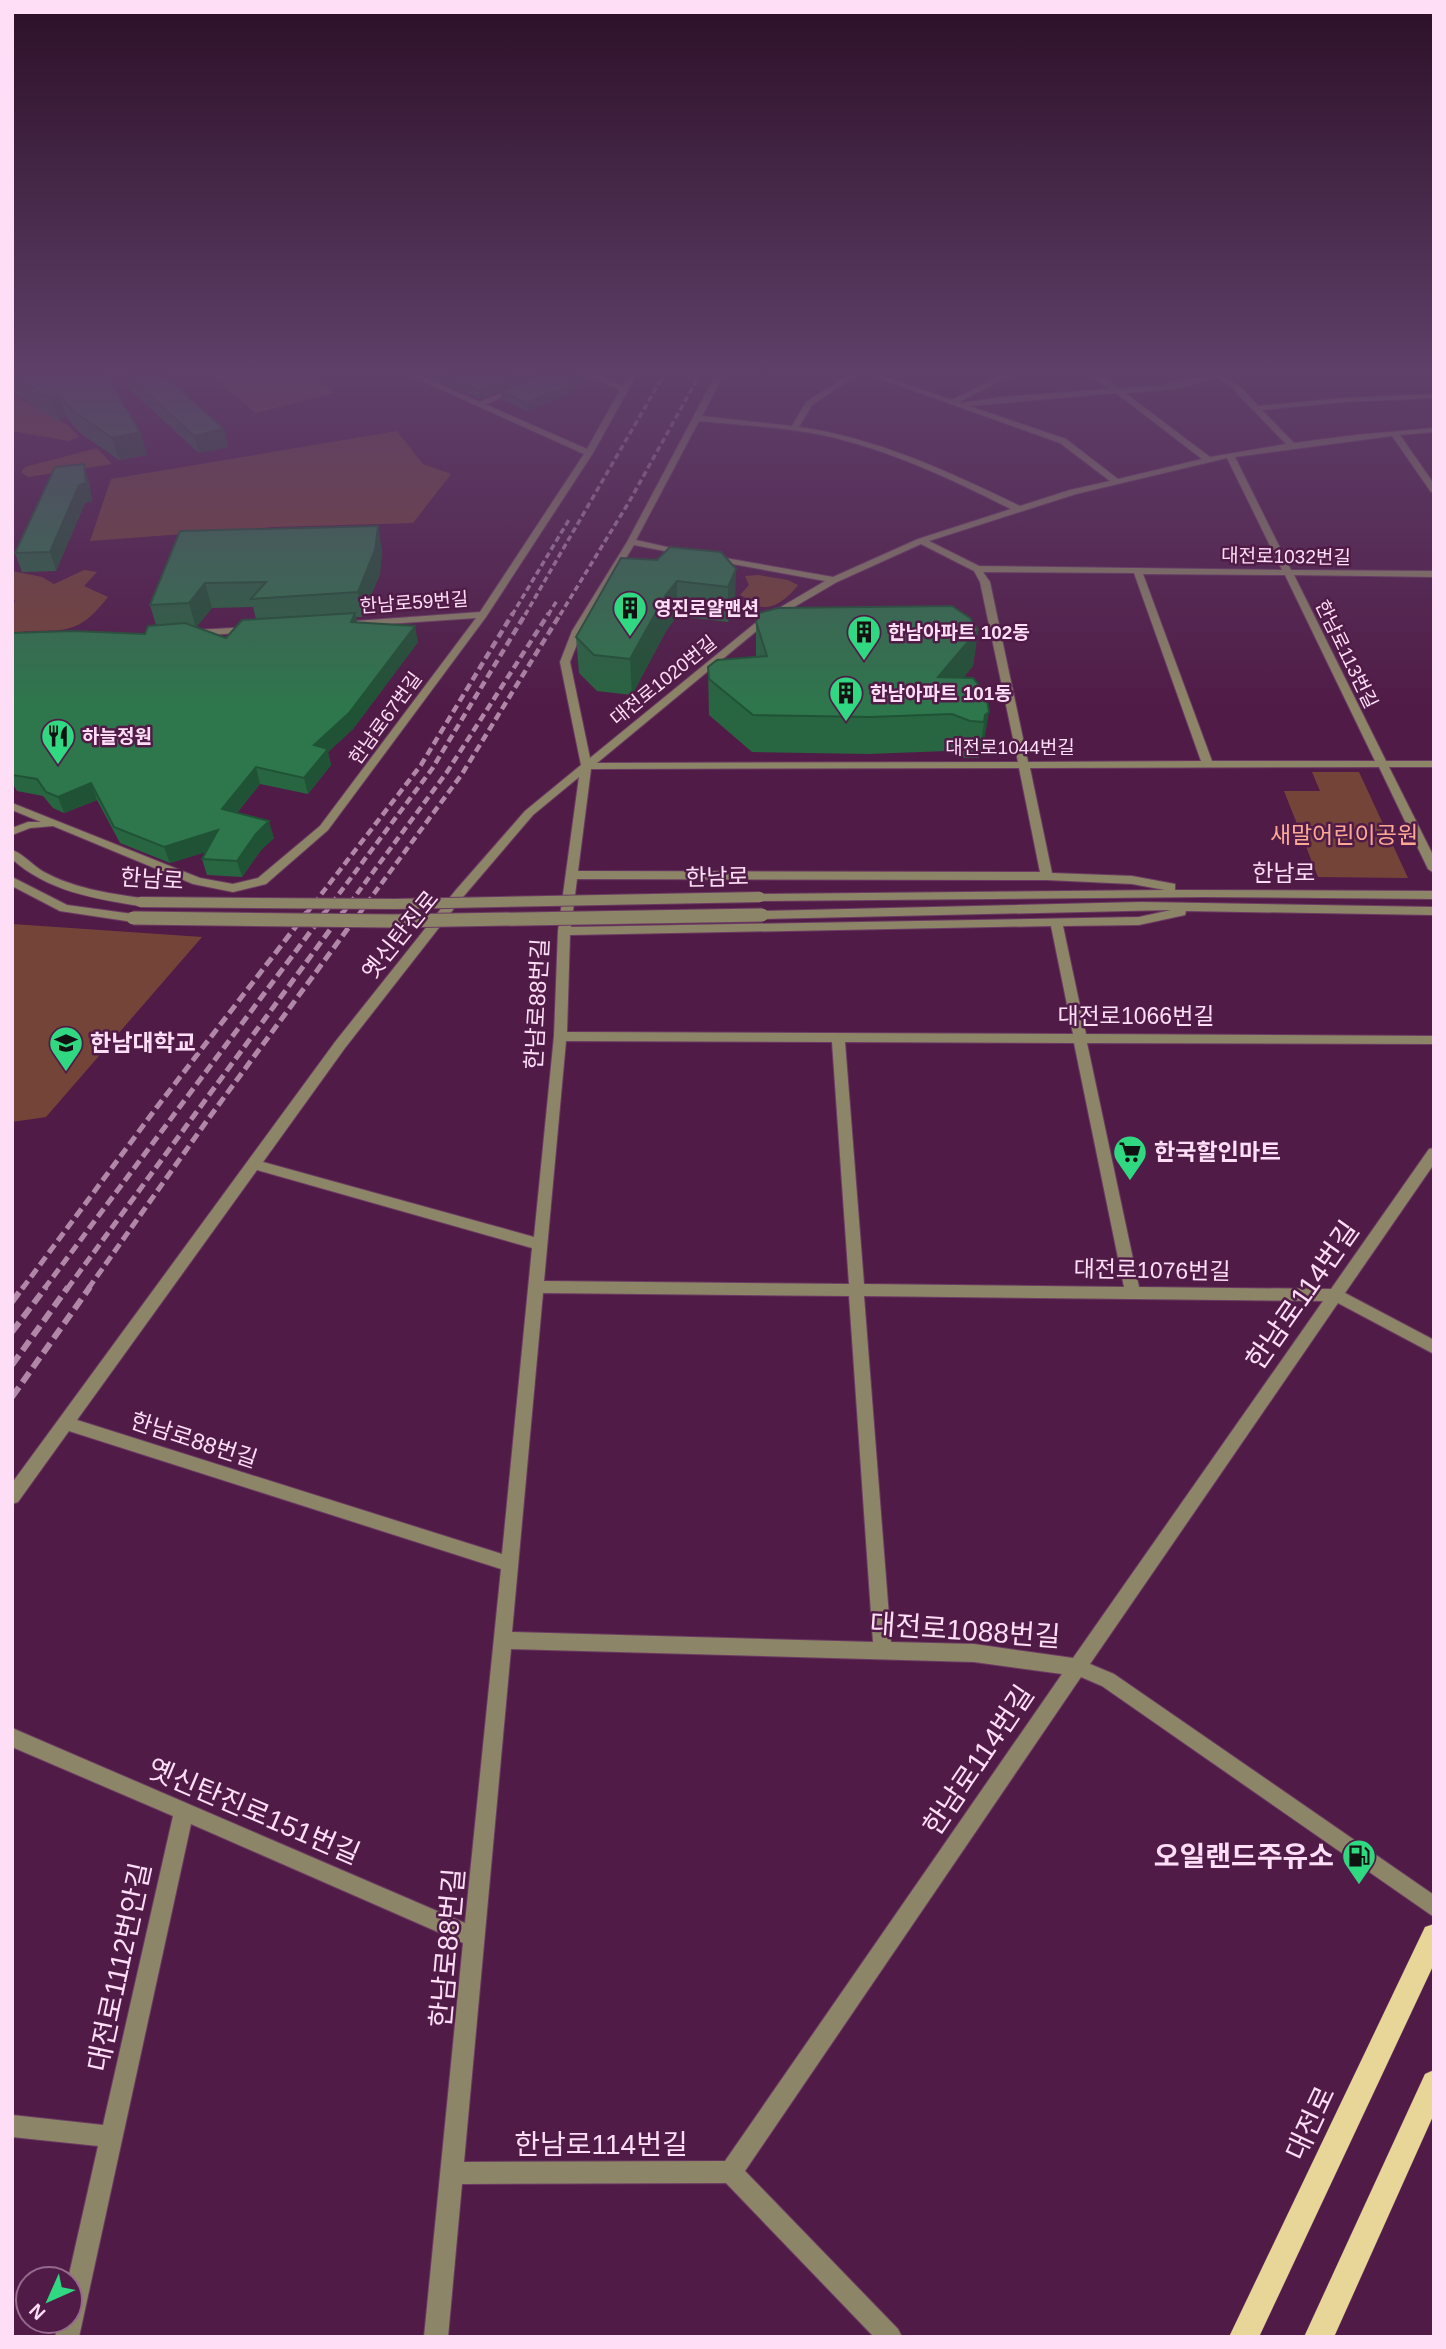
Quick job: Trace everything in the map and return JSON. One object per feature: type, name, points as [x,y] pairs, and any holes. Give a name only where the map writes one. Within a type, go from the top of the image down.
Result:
[{"type":"main road","name":"대전로","points":[[1244,2337],[1434,1936]]},
{"type":"main road","points":[[1319,2337],[1434,2083]]},
{"type":"street","name":"한남로67번길","points":[[12,806],[197,881],[233,888],[262,881],[324,828],[483,615],[568,486]]},
{"type":"street","points":[[586,766],[565,662],[577,631],[631,542],[661,486]]},
{"type":"street","points":[[973,486],[1017,509]]},
{"type":"street","name":"대전로1020번길","points":[[586,766],[762,622],[834,580],[921,541],[1099,486]]},
{"type":"street","name":"한남로113번길","points":[[1245,486],[1434,869]]},
{"type":"street","name":"대전로1032번길","points":[[921,541],[977,569],[1434,574]]},
{"type":"street","points":[[631,542],[834,580]]},
{"type":"street","points":[[977,569],[985,582],[1047,876]]},
{"type":"street","points":[[1138,571],[1208,765]]},
{"type":"street","name":"한남로59번길","points":[[331,625],[483,615]]},
{"type":"street","points":[[178,635],[261,629]]},
{"type":"street","name":"대전로1044번길","points":[[586,766],[1434,764]]},
{"type":"street","name":"한남로88번길","points":[[436,2337],[541,1245],[560,1036],[564,930],[586,766]]},
{"type":"street","name":"옛신탄진로","points":[[12,1497],[368,1008],[528,813],[586,766]]},
{"type":"street","points":[[12,832],[28,825],[57,825]]},
{"type":"street","name":"한남로","points":[[12,853],[51,879],[79,890],[141,902],[381,904],[760,898],[1204,900],[1434,911]]},
{"type":"street","points":[[571,875],[1047,876],[1132,880],[1204,900]]},
{"type":"street","name":"한남로","points":[[12,881],[64,908],[133,918],[394,921],[762,915],[1434,895]]},
{"type":"street","points":[[564,930],[1139,921],[1204,900]]},
{"type":"street","points":[[1056,923],[1133,1293]]},
{"type":"street","name":"대전로1066번길","points":[[560,1036],[1434,1040]]},
{"type":"street","points":[[838,1038],[883,1651]]},
{"type":"street","name":"한남로114번길","points":[[452,2173],[730,2172],[1434,1153]]},
{"type":"street","points":[[253,1164],[541,1245]]},
{"type":"street","name":"대전로1076번길","points":[[537,1287],[1336,1295],[1434,1348]]},
{"type":"street","name":"한남로88번길","points":[[65,1423],[510,1564]]},
{"type":"street","name":"대전로1088번길","points":[[503,1640],[974,1653],[1077,1667],[1108,1681],[1434,1907]]},
{"type":"street","name":"옛신탄진로151번길","points":[[12,1737],[474,1937]]},
{"type":"street","name":"대전로1112번안길","points":[[67,2337],[184,1811]]},
{"type":"street","points":[[12,2126],[112,2137]]},
{"type":"street","points":[[730,2172],[890,2337]]},
{"type":"green space","points":[[109,486],[442,486],[413,523],[275,527],[90,541]]},
{"type":"green space","points":[[84,570],[97,572],[84,586],[108,597],[85,621],[65,629],[12,633],[12,608],[15,601],[12,598],[12,571],[42,577],[54,584]]},
{"type":"green space","points":[[758,575],[788,580],[798,585],[779,603],[760,607],[740,595],[749,585],[745,576]]},
{"type":"green space","name":"새말어린이공원","points":[[1312,772],[1359,772],[1408,878],[1318,877],[1284,791],[1320,791]]},
{"type":"green space","name":"한남대학교","points":[[12,924],[202,937],[46,1117],[12,1122]]},
{"type":"building","points":[[46,486],[79,486],[50,552],[15,553]]},
{"type":"building","points":[[378,526],[375,550],[358,592],[251,599],[266,582],[205,583],[189,603],[150,605],[180,531]]},
{"type":"building","points":[[670,547],[721,552],[736,569],[728,587],[677,581],[665,596],[630,659],[594,655],[576,637],[621,558],[657,560]]},
{"type":"building","points":[[952,606],[970,618],[978,630],[938,677],[973,678],[986,694],[989,712],[985,715],[984,722],[970,721],[952,714],[871,717],[753,715],[709,679],[708,667],[717,660],[767,656],[756,622],[759,613],[778,608]]},
{"type":"building","points":[[355,613],[351,622],[415,626],[349,713],[314,745],[328,749],[304,778],[256,767],[222,809],[269,821],[237,861],[202,859],[218,830],[164,847],[114,827],[91,783],[58,797],[46,792],[37,779],[12,775],[12,633],[73,631],[145,634],[148,626],[185,623],[226,638],[242,620]]},
{"type":"railway","points":[[525,615],[600,486]]},
{"type":"railway","points":[[560,615],[638,486]]},
{"type":"railway","points":[[512,615],[570,518]]},
{"type":"railway","points":[[548,615],[558,599]]},
{"type":"railway","points":[[306,914],[421,765],[513,613]]},
{"type":"railway","points":[[324,914],[432,769],[526,613]]},
{"type":"railway","points":[[342,914],[447,772],[549,613]]},
{"type":"railway","points":[[359,914],[462,774],[561,613]]},
{"type":"railway","points":[[22,1289],[307,912]]},
{"type":"railway","points":[[44,1289],[325,912]]},
{"type":"railway","points":[[67,1289],[343,912]]},
{"type":"railway","points":[[88,1289],[360,912]]},
{"type":"railway","points":[[12,1302],[23,1287]]},
{"type":"railway","points":[[12,1332],[46,1287]]},
{"type":"railway","points":[[12,1365],[68,1287]]},
{"type":"railway","points":[[12,1397],[90,1287]]},
{"type":"place","name":"영진로얄맨션","points":[[630,638]]},
{"type":"place","name":"한남아파트 102동","points":[[864,662]]},
{"type":"place","name":"한남아파트 101동","points":[[846,723]]},
{"type":"place","name":"하늘정원","points":[[58,766]]},
{"type":"place","name":"한남대학교","points":[[66,1073]]},
{"type":"place","name":"한국할인마트","points":[[1130,1182]]},
{"type":"place","name":"오일랜드주유소","points":[[1359,1886]]}]
